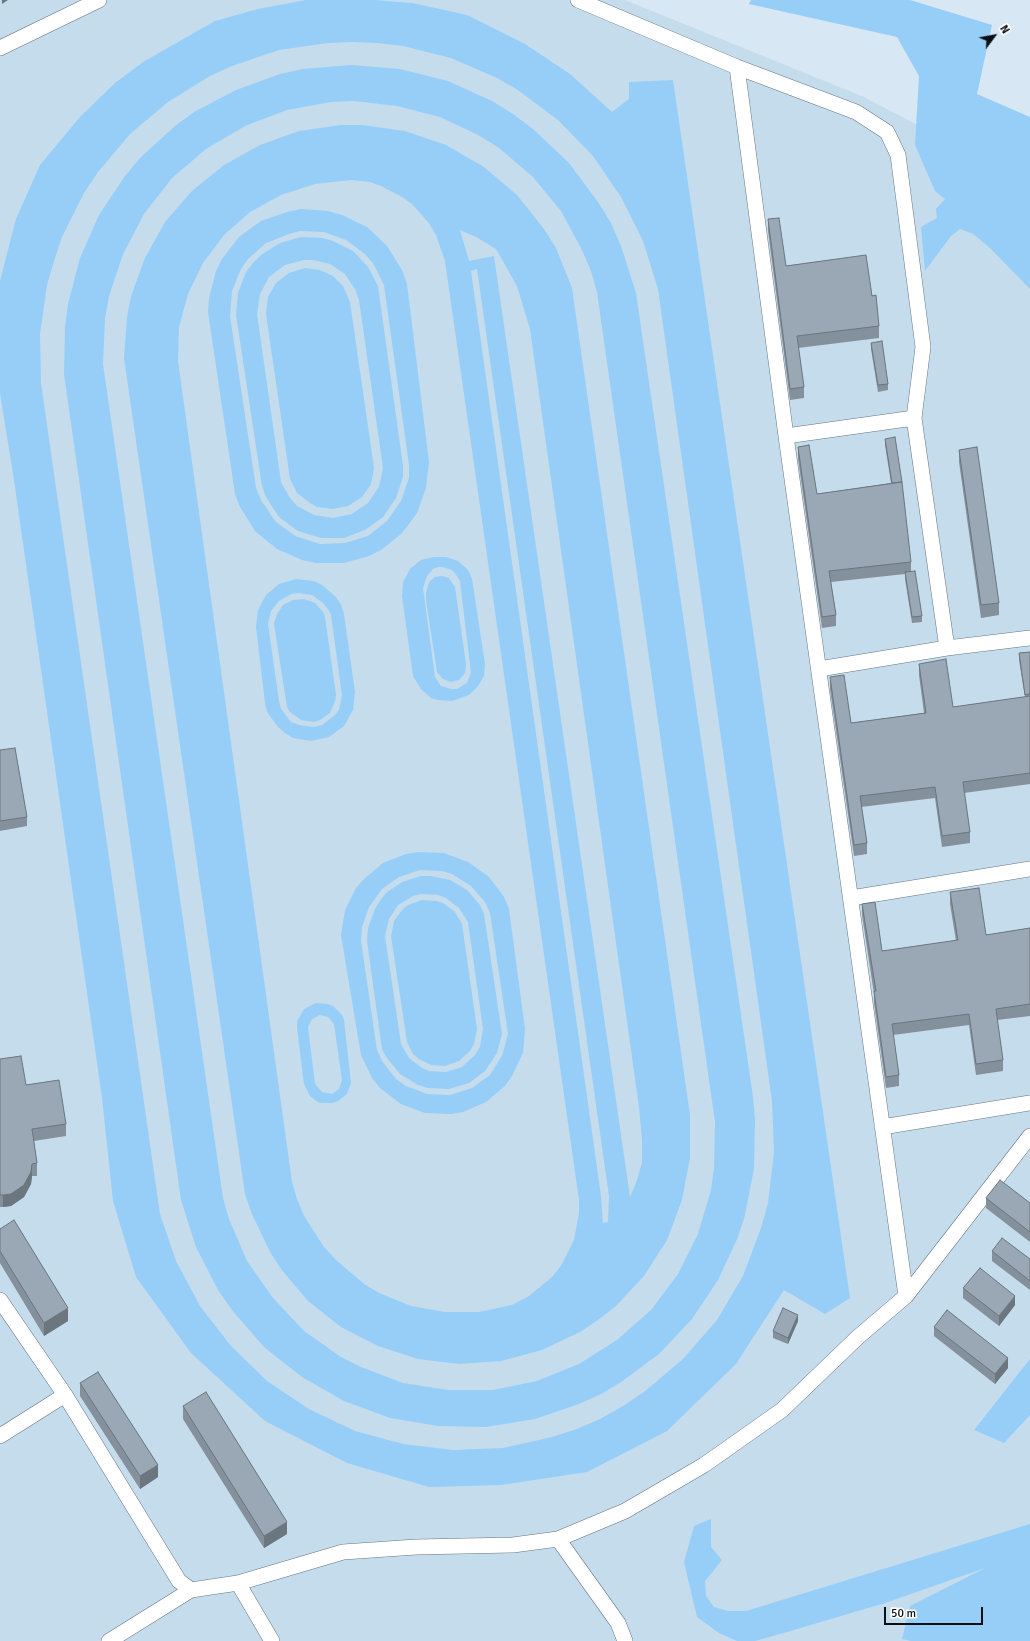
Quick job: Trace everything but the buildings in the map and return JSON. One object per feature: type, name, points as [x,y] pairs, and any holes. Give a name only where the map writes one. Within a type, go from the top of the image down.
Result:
[{"type":"street","points":[[0,48],[100,0]]},
{"type":"street","points":[[578,0],[737,67],[856,112],[887,132],[898,155],[923,347],[914,418],[948,648]]},
{"type":"street","points":[[737,67],[786,436],[906,1296]]},
{"type":"street","points":[[786,436],[914,418]]},
{"type":"street","points":[[819,669],[948,648],[1030,638]]},
{"type":"street","points":[[851,898],[1030,869]]},
{"type":"street","points":[[882,1126],[1030,1103]]},
{"type":"street","points":[[109,1641],[191,1590],[238,1583],[343,1552],[416,1547],[513,1544],[558,1539],[625,1511],[704,1465],[782,1410],[858,1337],[906,1296],[1030,1136]]},
{"type":"street","points":[[0,1300],[65,1395],[179,1581],[191,1590]]},
{"type":"street","points":[[0,1436],[65,1395]]},
{"type":"street","points":[[558,1539],[618,1623],[625,1641]]},
{"type":"street","points":[[238,1583],[272,1641]]},
{"type":"shaded area","points":[[0,0],[625,0],[864,97],[933,133],[1030,217],[1030,1641],[0,1641]]},
{"type":"shaded area","points":[[306,0],[374,0],[412,3],[467,15],[525,44],[570,74],[612,112],[629,99],[629,82],[673,80],[850,1298],[825,1314],[784,1290],[736,1364],[667,1431],[587,1472],[501,1485],[429,1487],[347,1463],[265,1421],[191,1353],[136,1277],[113,1201],[102,1098],[14,480],[0,393],[0,281],[16,219],[40,165],[80,117],[115,83],[143,62],[215,21],[258,9]],"holes":[[[328,43],[378,43],[403,46],[451,58],[497,78],[518,90],[558,120],[593,156],[621,197],[643,241],[658,289],[772,1101],[774,1152],[768,1203],[761,1228],[743,1276],[717,1320],[683,1359],[644,1392],[623,1406],[600,1419],[577,1429],[552,1437],[503,1448],[453,1450],[403,1444],[355,1431],[309,1409],[267,1381],[231,1346],[200,1306],[176,1261],[160,1214],[41,383],[40,334],[47,285],[62,237],[84,193],[98,172],[130,134],[168,102],[210,76],[232,66],[279,50]]]},
{"type":"shaded area","points":[[751,0],[910,0],[992,25],[977,94],[1030,117],[1030,289],[990,248],[973,234],[960,229],[951,236],[925,271],[921,227],[937,218],[936,209],[945,199],[935,191],[915,145],[919,76],[897,37],[749,4]]},
{"type":"shaded area","points":[[351,65],[400,69],[448,81],[492,101],[533,129],[569,163],[598,202],[611,223],[621,246],[636,293],[753,1097],[755,1120],[754,1168],[745,1215],[738,1237],[718,1280],[692,1319],[659,1354],[621,1382],[601,1394],[579,1404],[535,1419],[486,1427],[438,1426],[390,1418],[344,1401],[302,1377],[264,1347],[232,1310],[218,1290],[196,1247],[181,1200],[64,374],[65,327],[68,304],[80,258],[99,215],[125,176],[140,158],[175,126],[194,112],[236,90],[280,74],[303,69]],"holes":[[[354,101],[397,106],[440,117],[480,136],[499,148],[533,177],[561,211],[582,250],[591,271],[597,292],[715,1122],[714,1168],[711,1190],[698,1234],[678,1274],[651,1310],[617,1340],[579,1364],[537,1381],[493,1390],[448,1390],[403,1383],[361,1367],[341,1357],[304,1331],[273,1298],[247,1261],[229,1219],[223,1198],[103,364],[105,319],[109,296],[123,254],[144,214],[172,178],[206,149],[245,126],[287,110],[331,102]]]},
{"type":"shaded area","points":[[341,125],[362,125],[405,131],[446,145],[484,167],[517,195],[544,229],[556,248],[572,288],[690,1115],[690,1158],[682,1200],[667,1240],[644,1276],[615,1307],[580,1332],[542,1350],[501,1361],[459,1364],[418,1359],[378,1346],[341,1327],[308,1301],[281,1269],[270,1252],[252,1214],[245,1194],[124,358],[127,317],[131,296],[145,258],[165,222],[192,191],[224,165],[260,145],[299,131]],"holes":[[[351,180],[370,182],[402,197],[412,204],[429,223],[436,235],[445,261],[579,1200],[579,1213],[574,1240],[561,1266],[552,1277],[529,1296],[512,1305],[479,1312],[445,1312],[411,1306],[379,1293],[364,1284],[336,1260],[324,1247],[304,1216],[292,1182],[178,361],[179,327],[188,294],[203,263],[224,235],[250,212],[281,195],[315,184]],[[460,230],[476,237],[496,249],[517,286],[530,329],[639,1107],[642,1140],[642,1163],[630,1197],[494,256],[469,261]],[[477,269],[609,1196],[608,1222],[603,1223],[601,1196],[471,271]]]},
{"type":"shaded area","points":[[301,209],[328,211],[342,215],[367,227],[387,246],[402,270],[407,284],[429,462],[426,488],[417,513],[401,534],[381,550],[369,556],[344,563],[316,563],[302,560],[277,549],[255,531],[240,507],[235,494],[208,312],[209,298],[216,271],[222,259],[239,237],[261,221]],"holes":[[[300,231],[324,232],[346,240],[365,254],[373,263],[384,285],[409,465],[409,478],[401,501],[387,521],[368,536],[345,543],[320,544],[295,536],[275,521],[261,500],[256,488],[230,316],[232,291],[241,269],[248,259],[266,243],[289,234]]]},
{"type":"shaded area","points":[[301,237],[323,238],[333,241],[353,251],[368,267],[378,286],[403,466],[403,477],[396,498],[383,517],[365,530],[344,538],[321,538],[298,531],[279,517],[266,497],[262,486],[236,315],[238,293],[246,272],[261,255],[280,243]],"holes":[[[304,260],[313,260],[330,264],[345,274],[355,289],[359,300],[383,468],[379,487],[368,503],[352,514],[333,518],[314,515],[297,506],[290,498],[281,482],[257,314],[260,294],[269,277],[285,265]]]},
{"type":"shaded area","points":[[305,268],[320,270],[333,276],[343,286],[350,302],[374,468],[371,484],[362,497],[348,506],[333,509],[317,507],[310,503],[297,493],[290,479],[266,314],[268,297],[276,283],[289,273]]},
{"type":"shaded area","points":[[434,557],[446,557],[458,561],[467,569],[472,579],[485,664],[484,676],[478,686],[469,695],[452,701],[431,698],[421,689],[413,676],[402,596],[403,582],[410,569],[421,560]],"holes":[[[443,567],[452,570],[460,581],[471,673],[467,683],[457,689],[441,686],[435,677],[423,588],[427,576],[433,569]]]},
{"type":"shaded area","points":[[442,576],[449,578],[455,587],[466,664],[465,673],[459,680],[451,682],[443,679],[437,672],[426,600],[429,582],[435,577]]},
{"type":"shaded area","points":[[296,579],[314,581],[322,585],[336,597],[344,614],[355,692],[353,710],[344,726],[329,737],[311,741],[293,738],[278,727],[267,712],[256,627],[258,610],[266,595],[279,584]],"holes":[[[298,593],[312,595],[323,603],[331,615],[342,695],[339,710],[334,716],[322,725],[314,727],[299,725],[291,722],[281,709],[268,624],[271,611],[279,601],[291,594]]]},
{"type":"shaded area","points":[[304,599],[315,603],[323,612],[325,617],[336,695],[330,713],[314,722],[301,720],[290,712],[287,707],[274,624],[277,614],[283,605],[293,600]]},
{"type":"shaded area","points":[[418,852],[444,853],[468,862],[489,877],[504,897],[509,909],[525,1029],[523,1053],[512,1076],[505,1086],[486,1102],[463,1112],[451,1114],[425,1113],[401,1104],[380,1088],[372,1078],[361,1055],[341,935],[345,910],[356,888],[364,879],[383,863],[406,854]],"holes":[[[420,870],[442,871],[452,874],[471,886],[485,902],[490,913],[508,1034],[502,1056],[490,1075],[472,1088],[450,1095],[427,1094],[406,1086],[396,1079],[382,1061],[377,1050],[361,941],[362,927],[369,907],[382,889],[399,877]]]},
{"type":"shaded area","points":[[421,876],[431,876],[450,880],[467,890],[480,905],[484,914],[502,1034],[497,1053],[485,1071],[469,1083],[449,1089],[428,1088],[418,1085],[400,1074],[387,1058],[382,1049],[367,941],[368,928],[375,909],[380,901],[386,893],[402,882]],"holes":[[[421,894],[438,895],[446,898],[459,908],[468,922],[483,1029],[480,1047],[475,1055],[462,1067],[446,1072],[429,1071],[422,1068],[409,1058],[401,1044],[385,936],[389,919],[398,905],[413,896]]]},
{"type":"shaded area","points":[[422,900],[443,903],[455,912],[462,924],[477,1029],[474,1044],[470,1051],[459,1061],[445,1066],[431,1065],[419,1059],[413,1054],[407,1042],[391,936],[394,921],[403,909],[408,905]]},
{"type":"shaded area","points":[[316,1003],[328,1004],[333,1006],[342,1015],[344,1020],[351,1083],[347,1094],[333,1103],[320,1103],[315,1100],[310,1096],[304,1084],[297,1021],[304,1009]],"holes":[[[320,1015],[328,1017],[334,1024],[342,1080],[339,1089],[332,1094],[322,1092],[315,1084],[308,1027],[312,1019]]]},
{"type":"shaded area","points":[[1030,1359],[1030,1415],[1004,1443],[974,1430]]},
{"type":"shaded area","points":[[711,1519],[711,1547],[722,1560],[705,1581],[706,1596],[714,1607],[728,1611],[746,1611],[1030,1524],[1030,1641],[911,1641],[902,1639],[910,1606],[985,1568],[885,1603],[787,1632],[755,1641],[737,1641],[719,1633],[697,1617],[684,1562],[694,1526]]}]
